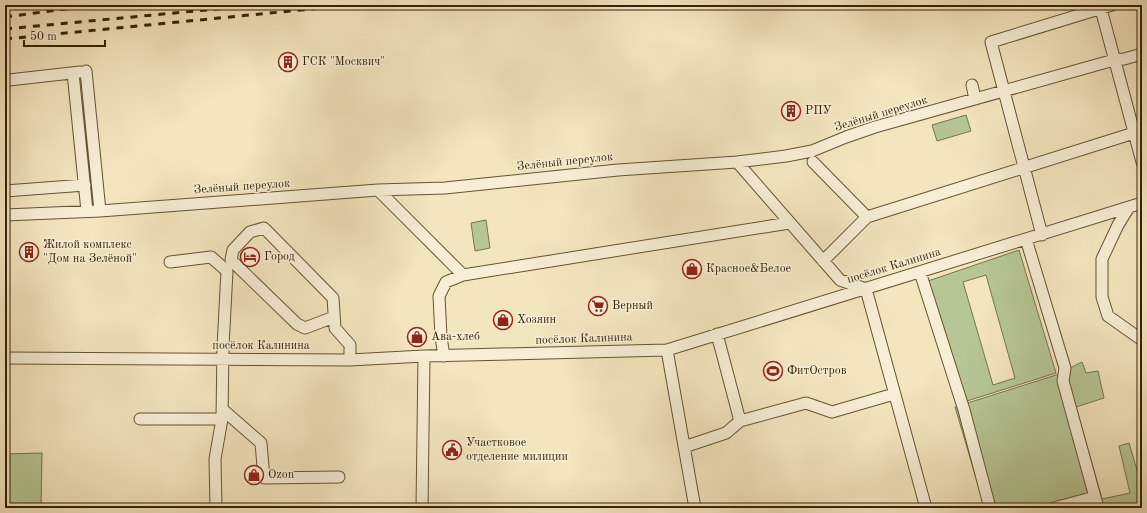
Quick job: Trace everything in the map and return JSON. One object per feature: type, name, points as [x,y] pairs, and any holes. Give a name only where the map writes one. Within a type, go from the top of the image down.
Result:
[{"type":"street","points":[[1042,234],[991,42],[1106,6],[1114,60],[1136,127],[1142,162]]},
{"type":"street","name":"Зелёный переулок","points":[[5,215],[100,211],[378,190],[445,188],[618,170],[737,162],[786,156],[812,151],[846,136],[975,99],[1114,60],[1142,54]]},
{"type":"street","points":[[9,80],[88,71],[100,211]]},
{"type":"street","points":[[73,73],[77,165],[84,185],[87,211]]},
{"type":"street","points":[[972,85],[975,99]]},
{"type":"street","points":[[823,261],[867,216],[1024,167],[1136,127]]},
{"type":"street","points":[[737,162],[840,280],[866,289],[926,508]]},
{"type":"street","points":[[813,162],[867,216]]},
{"type":"street","points":[[5,191],[84,185]]},
{"type":"street","points":[[378,190],[463,275]]},
{"type":"street","name":"посёлок Калинина","points":[[5,358],[223,358],[350,360],[424,356],[667,350],[1142,203]]},
{"type":"street","points":[[1129,207],[1118,225],[1102,260],[1102,297],[1108,316],[1142,340]]},
{"type":"street","points":[[444,356],[441,337],[439,296],[446,282],[463,275],[789,223]]},
{"type":"street","points":[[334,317],[305,328],[297,324],[231,260],[233,250],[250,232],[264,228],[333,298],[335,328],[350,345],[350,360]]},
{"type":"street","points":[[1026,239],[1065,368],[1063,381],[1098,508]]},
{"type":"street","points":[[170,262],[211,258],[227,271],[222,414],[215,459],[216,508]]},
{"type":"street","points":[[920,272],[964,410],[990,508]]},
{"type":"street","points":[[717,334],[740,422]]},
{"type":"street","points":[[667,350],[695,508]]},
{"type":"street","points":[[422,508],[424,356]]},
{"type":"street","points":[[684,447],[726,433],[740,422],[806,403],[832,412],[894,394]]},
{"type":"street","points":[[140,419],[222,414],[261,443],[264,478],[339,477]]},
{"type":"street","points":[[1054,508],[1095,497]]},
{"type":"green space","points":[[966,115],[971,131],[937,141],[932,125]]},
{"type":"green space","points":[[486,220],[490,248],[475,251],[471,223]]},
{"type":"green space","points":[[1019,250],[1056,373],[967,401],[928,281]],"holes":[[[986,275],[1015,378],[993,385],[963,282]]]},
{"type":"green space","points":[[1082,362],[1086,373],[1098,371],[1104,398],[1076,407],[1102,499],[1130,493],[1119,446],[1129,443],[1137,470],[1142,473],[1142,506],[1135,508],[1095,508],[1092,499],[1062,508],[985,508],[955,407],[1056,375]]},
{"type":"green space","points":[[42,453],[41,508],[5,508],[5,454]]},
{"type":"railway","points":[[5,8],[33,5]]},
{"type":"railway","points":[[5,17],[95,5]]},
{"type":"railway","points":[[5,29],[259,5]]},
{"type":"railway","points":[[5,39],[352,5]]},
{"type":"place","name":"ГСК \"Москвич\"","points":[[288,62]]},
{"type":"place","name":"РПУ","points":[[791,111]]},
{"type":"place","name":"Жилой комплекс \"Дом на Зелёной\"","points":[[29,252]]},
{"type":"place","name":"Город","points":[[250,257]]},
{"type":"place","name":"Красное&Белое","points":[[692,269]]},
{"type":"place","name":"Верный","points":[[598,306]]},
{"type":"place","name":"Хозяин","points":[[503,320]]},
{"type":"place","name":"Ава-хлеб","points":[[417,337]]},
{"type":"place","name":"ФитОстров","points":[[773,371]]},
{"type":"place","name":"Участковое отделение милиции","points":[[452,450]]},
{"type":"place","name":"Ozon","points":[[254,475]]}]
